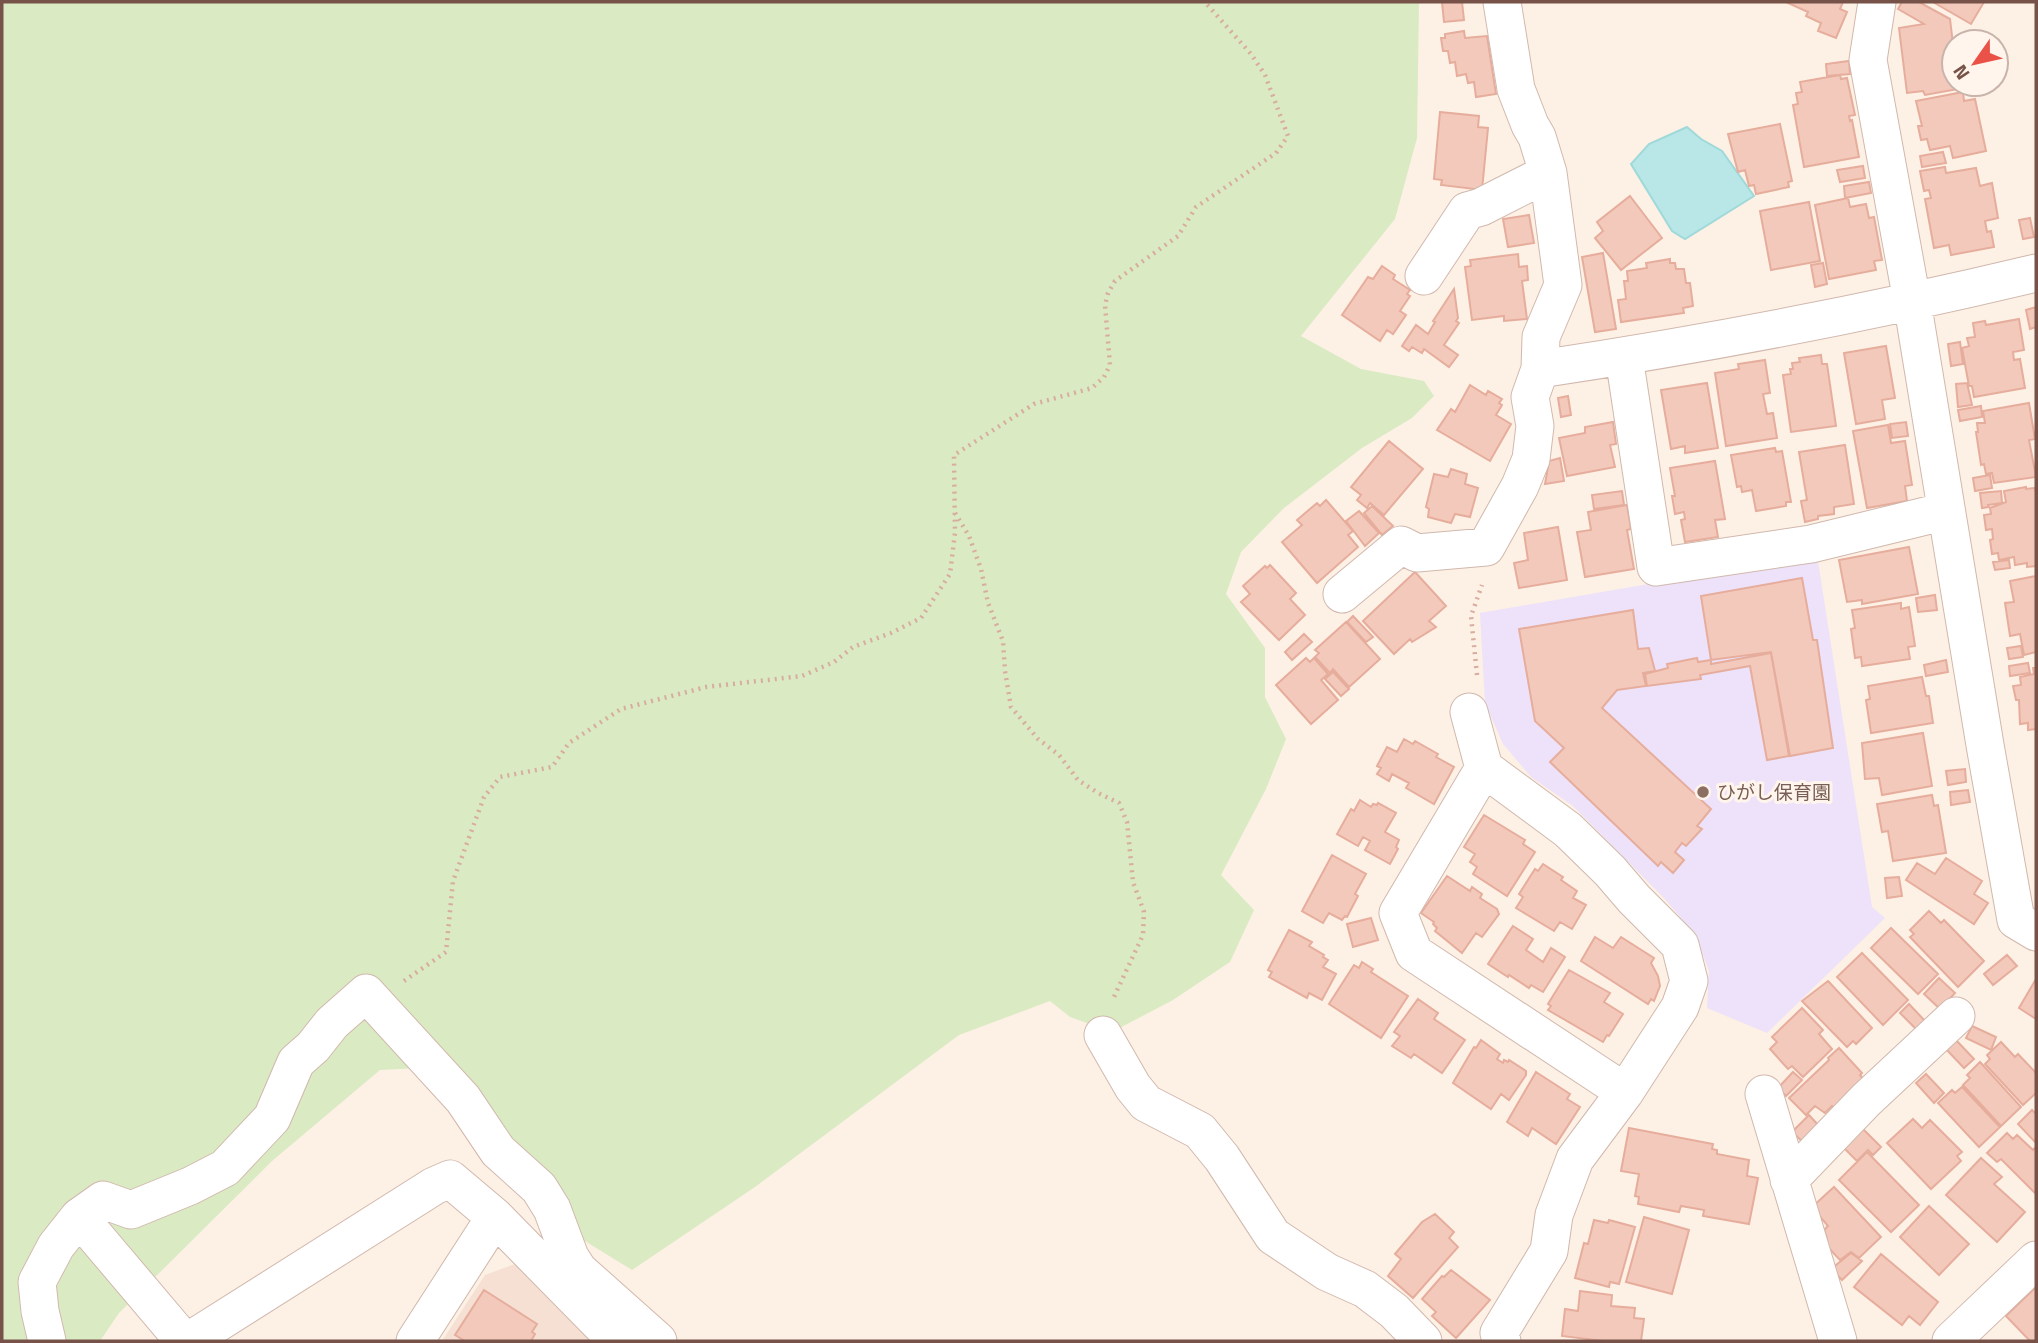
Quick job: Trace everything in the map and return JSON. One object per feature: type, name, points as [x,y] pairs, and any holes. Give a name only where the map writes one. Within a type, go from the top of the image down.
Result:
[{"type":"street","points":[[1342,594],[1401,545],[1417,553],[1486,547],[1520,486],[1531,459],[1535,426],[1530,397],[1540,369],[1541,337],[1563,285],[1548,173],[1537,137],[1516,89],[1502,2]]},
{"type":"street","points":[[1877,2],[1868,60],[1912,300],[2016,920],[2036,932]]},
{"type":"street","points":[[1424,276],[1467,211],[1481,207],[1548,173]]},
{"type":"street","points":[[1540,369],[1624,356],[1912,300],[2036,272]]},
{"type":"street","points":[[1624,356],[1656,567],[1811,544],[1946,511]]},
{"type":"street","points":[[1469,712],[1484,768],[1568,830],[1679,946],[1689,982],[1680,1007],[1625,1092],[1575,1159],[1554,1215],[1549,1251],[1499,1333],[1502,1341]]},
{"type":"street","points":[[1484,768],[1398,913],[1414,953],[1625,1092]]},
{"type":"street","points":[[47,1341],[37,1282],[56,1246],[79,1217],[103,1200],[131,1210],[190,1186],[225,1168],[272,1118],[296,1062],[313,1047],[332,1023],[366,993],[463,1099],[498,1151],[539,1188],[552,1209],[570,1257],[567,1273],[617,1341]]},
{"type":"street","points":[[1789,1180],[1866,1100],[1956,1016]]},
{"type":"street","points":[[1103,1035],[1133,1087],[1146,1103],[1200,1131],[1222,1158],[1273,1236],[1327,1272],[1364,1289],[1394,1311],[1423,1341]]},
{"type":"street","points":[[1763,1094],[1838,1341]]},
{"type":"street","points":[[79,1217],[186,1341],[434,1185],[450,1179],[495,1217],[657,1341]]},
{"type":"street","points":[[415,1341],[495,1217]]},
{"type":"street","points":[[1951,1341],[2036,1260]]},
{"type":"path","points":[[374,1001],[446,952],[453,881],[484,797],[500,777],[552,767],[569,743],[621,709],[706,687],[802,676],[834,662],[853,647],[921,618],[950,574],[955,533],[954,455],[1034,404],[1092,388],[1104,377],[1110,365],[1105,305],[1115,281],[1178,236],[1196,207],[1276,153],[1288,136],[1265,75],[1251,54],[1205,2]]},
{"type":"path","points":[[955,512],[969,536],[981,569],[988,603],[1003,641],[1004,671],[1011,707],[1038,739],[1059,755],[1078,780],[1119,803],[1127,822],[1133,882],[1144,912],[1143,935],[1109,1007],[1103,1035]]},
{"type":"path","points":[[1469,712],[1477,703],[1477,663],[1471,616],[1489,568],[1486,547]]},
{"type":"shaded area","name":"ひがし保育園","points":[[1817,555],[1872,907],[1885,918],[1767,1033],[1707,1008],[1709,971],[1696,936],[1664,898],[1573,806],[1531,777],[1503,744],[1485,703],[1480,613]]},
{"type":"shaded area","points":[[515,1264],[595,1341],[442,1341],[485,1275]]},
{"type":"green space","points":[[2,2],[1419,2],[1417,138],[1395,219],[1301,336],[1361,369],[1424,381],[1434,396],[1412,418],[1362,448],[1284,508],[1241,552],[1226,594],[1265,648],[1265,697],[1286,739],[1266,789],[1221,875],[1254,910],[1230,962],[1173,1000],[1112,1032],[1070,1017],[1050,1001],[959,1035],[755,1187],[632,1270],[528,1206],[468,1106],[439,1067],[380,1070],[272,1161],[119,1313],[100,1341],[2,1341]]},
{"type":"water","points":[[1687,127],[1722,151],[1754,196],[1685,239],[1672,231],[1631,164],[1649,144]]},
{"type":"building","points":[[1442,2],[1462,2],[1464,20],[1444,22]]},
{"type":"building","points":[[1786,2],[1843,2],[1840,9],[1847,12],[1836,38],[1818,31],[1821,23],[1806,16],[1808,12]]},
{"type":"building","points":[[1902,2],[1919,2],[1950,19],[1951,28],[1940,28],[1940,92],[1925,95],[1923,91],[1907,93],[1899,28],[1924,24],[1898,9]]},
{"type":"building","points":[[1933,2],[1984,2],[1971,24]]},
{"type":"building","points":[[1464,31],[1465,38],[1487,36],[1496,94],[1476,97],[1474,82],[1468,83],[1466,74],[1457,76],[1455,62],[1450,63],[1448,51],[1443,51],[1441,38],[1445,38],[1445,34]]},
{"type":"building","points":[[1849,61],[1850,74],[1827,76],[1826,64]]},
{"type":"building","points":[[1840,75],[1841,79],[1847,78],[1855,115],[1849,116],[1859,157],[1804,167],[1793,105],[1798,104],[1796,93],[1802,92],[1800,82]]},
{"type":"building","points":[[1940,96],[1964,98],[1964,101],[1975,99],[1986,151],[1953,158],[1950,146],[1930,150],[1927,139],[1921,140],[1918,126],[1922,126],[1916,101]]},
{"type":"building","points":[[1440,112],[1479,116],[1478,127],[1488,128],[1482,190],[1441,185],[1442,180],[1434,179]]},
{"type":"building","points":[[1780,124],[1792,181],[1788,182],[1789,187],[1756,194],[1754,185],[1749,186],[1745,170],[1738,172],[1728,134]]},
{"type":"building","points":[[1943,152],[1946,163],[1922,167],[1920,156]]},
{"type":"building","points":[[1863,166],[1865,178],[1840,182],[1837,170]]},
{"type":"building","points":[[1945,167],[1946,173],[1976,168],[1980,186],[1992,183],[1998,218],[1985,221],[1987,232],[1991,231],[1994,247],[1951,255],[1949,245],[1934,248],[1925,199],[1931,198],[1929,190],[1924,191],[1920,171]]},
{"type":"building","points":[[1869,182],[1871,193],[1845,198],[1844,186]]},
{"type":"building","points":[[1630,196],[1662,238],[1621,270],[1595,238],[1603,231],[1597,222]]},
{"type":"building","points":[[1848,198],[1850,207],[1866,204],[1869,218],[1874,217],[1882,260],[1874,261],[1876,270],[1829,279],[1815,205]]},
{"type":"building","points":[[1809,202],[1820,261],[1771,270],[1760,211]]},
{"type":"building","points":[[1529,215],[1534,243],[1508,247],[1503,219]]},
{"type":"building","points":[[2030,218],[2034,237],[2023,239],[2019,220]]},
{"type":"building","points":[[1603,253],[1616,329],[1595,332],[1582,257]]},
{"type":"building","points":[[1518,254],[1519,267],[1527,266],[1528,280],[1522,281],[1527,319],[1504,321],[1504,316],[1472,320],[1465,267],[1471,266],[1470,260]]},
{"type":"building","points":[[1670,259],[1670,263],[1675,263],[1676,269],[1684,269],[1686,283],[1690,283],[1693,306],[1683,308],[1684,313],[1621,322],[1618,300],[1626,299],[1624,281],[1628,281],[1627,271],[1647,268],[1646,263]]},
{"type":"building","points":[[1823,263],[1827,284],[1815,287],[1811,265]]},
{"type":"building","points":[[1382,266],[1395,275],[1393,279],[1410,290],[1407,294],[1410,296],[1400,311],[1406,315],[1393,334],[1387,330],[1380,341],[1342,315],[1368,277],[1373,279]]},
{"type":"building","points":[[1454,289],[1458,318],[1456,321],[1459,323],[1444,345],[1458,355],[1449,367],[1424,349],[1422,353],[1412,347],[1409,351],[1402,346],[1416,325],[1428,334],[1435,322],[1433,321]]},
{"type":"building","points":[[2036,307],[2036,327],[2030,329],[2026,310]]},
{"type":"building","points":[[2019,319],[2024,350],[2013,352],[2014,360],[2020,359],[2025,388],[1974,397],[1972,386],[1969,386],[1962,348],[1969,346],[1967,338],[1975,337],[1973,323],[1985,321],[1986,325]]},
{"type":"building","points":[[1960,342],[1963,364],[1951,366],[1948,344]]},
{"type":"building","points":[[1886,346],[1895,398],[1882,400],[1885,419],[1856,424],[1844,353]]},
{"type":"building","points":[[1821,355],[1822,364],[1827,364],[1836,426],[1791,432],[1783,375],[1791,374],[1792,363],[1800,362],[1799,358]]},
{"type":"building","points":[[1765,360],[1770,393],[1763,394],[1767,414],[1773,413],[1777,438],[1726,446],[1715,373],[1739,369],[1738,364]]},
{"type":"building","points":[[1707,383],[1718,448],[1685,453],[1685,446],[1671,449],[1661,390]]},
{"type":"building","points":[[1967,383],[1972,405],[1958,407],[1956,384]]},
{"type":"building","points":[[1470,385],[1486,395],[1488,391],[1502,399],[1499,403],[1502,405],[1496,415],[1511,424],[1490,461],[1437,430],[1451,409],[1455,412]]},
{"type":"building","points":[[1568,396],[1571,415],[1561,417],[1558,398]]},
{"type":"building","points":[[2029,403],[2035,439],[2029,440],[2036,477],[1994,483],[1992,473],[1986,474],[1984,464],[1981,465],[1977,423],[1985,423],[1983,411]]},
{"type":"building","points":[[1981,406],[1982,417],[1960,421],[1958,410]]},
{"type":"building","points":[[1613,422],[1616,444],[1610,445],[1615,467],[1567,476],[1559,438],[1585,433],[1585,427]]},
{"type":"building","points":[[1906,422],[1908,436],[1892,438],[1890,424]]},
{"type":"building","points":[[1888,425],[1891,443],[1905,441],[1912,485],[1905,486],[1907,501],[1867,508],[1853,431]]},
{"type":"building","points":[[1389,441],[1423,469],[1384,515],[1370,503],[1367,508],[1357,500],[1361,495],[1351,487]]},
{"type":"building","points":[[1845,445],[1854,504],[1834,507],[1834,514],[1818,516],[1818,519],[1805,522],[1801,501],[1807,500],[1799,452]]},
{"type":"building","points":[[1775,448],[1776,452],[1782,451],[1791,502],[1786,502],[1786,506],[1756,511],[1752,490],[1742,492],[1741,486],[1737,487],[1731,455]]},
{"type":"building","points":[[1560,458],[1564,481],[1545,484],[1549,461]]},
{"type":"building","points":[[1715,461],[1725,519],[1715,520],[1718,537],[1685,542],[1681,520],[1685,519],[1684,512],[1675,514],[1670,468]]},
{"type":"building","points":[[1451,469],[1467,474],[1465,484],[1478,488],[1470,517],[1455,514],[1451,523],[1428,517],[1429,509],[1426,507],[1434,474],[1448,477]]},
{"type":"building","points":[[1990,475],[1992,488],[1975,491],[1973,478]]},
{"type":"building","points":[[2035,488],[2036,493],[2036,566],[2027,567],[2027,563],[2015,565],[2014,557],[1999,560],[1998,553],[1992,554],[1992,529],[1986,530],[1984,515],[1991,514],[1990,508],[2006,502],[2004,491]]},
{"type":"building","points":[[1622,491],[1624,505],[1594,509],[1592,495]]},
{"type":"building","points":[[2001,491],[2002,503],[1982,508],[1980,493]]},
{"type":"building","points":[[1326,500],[1353,531],[1348,535],[1358,547],[1317,583],[1282,542],[1302,525],[1297,520],[1317,503],[1320,506]]},
{"type":"building","points":[[1627,505],[1631,529],[1627,530],[1634,569],[1585,577],[1577,532],[1591,530],[1588,512]]},
{"type":"building","points":[[1372,506],[1393,526],[1382,535],[1364,513]]},
{"type":"building","points":[[1359,511],[1379,533],[1365,546],[1346,521]]},
{"type":"building","points":[[1558,527],[1567,580],[1519,588],[1514,563],[1528,560],[1524,533]]},
{"type":"building","points":[[1909,547],[1918,594],[1862,604],[1862,600],[1847,602],[1839,560]]},
{"type":"building","points":[[2009,560],[2010,568],[1995,570],[1993,562]]},
{"type":"building","points":[[1270,565],[1296,593],[1290,599],[1305,615],[1279,640],[1241,602],[1250,594],[1243,586],[1265,566],[1267,568]]},
{"type":"building","points":[[1415,572],[1446,606],[1429,621],[1436,627],[1412,642],[1410,639],[1394,654],[1363,621]]},
{"type":"building","points":[[2036,576],[2036,652],[2024,655],[2020,634],[2010,636],[2005,603],[2014,602],[2010,581]]},
{"type":"building","points":[[1802,578],[1813,640],[1817,640],[1833,748],[1790,756],[1771,652],[1711,660],[1701,596]]},
{"type":"building","points":[[1935,595],[1937,610],[1918,612],[1916,598]]},
{"type":"building","points":[[1901,603],[1901,609],[1909,607],[1915,646],[1908,647],[1910,659],[1862,666],[1861,657],[1855,658],[1851,629],[1855,628],[1852,610]]},
{"type":"building","points":[[1633,610],[1638,649],[1649,648],[1655,671],[1643,673],[1646,686],[1617,690],[1602,708],[1711,809],[1697,826],[1702,829],[1686,846],[1682,843],[1675,852],[1684,860],[1673,873],[1661,862],[1658,866],[1550,762],[1564,748],[1535,721],[1519,629]]},
{"type":"building","points":[[1353,616],[1373,637],[1366,642],[1347,622]]},
{"type":"building","points":[[1346,622],[1380,659],[1349,687],[1333,669],[1330,673],[1315,657],[1319,653],[1315,650]]},
{"type":"building","points":[[1304,634],[1312,642],[1292,660],[1285,652]]},
{"type":"building","points":[[2021,646],[2023,657],[2009,659],[2007,648]]},
{"type":"building","points":[[1771,653],[1789,756],[1767,760],[1750,666],[1700,675],[1701,679],[1647,686],[1645,674],[1668,668],[1667,664],[1697,658],[1698,662],[1711,660],[1711,664]]},
{"type":"building","points":[[1306,658],[1310,662],[1314,658],[1328,674],[1321,680],[1338,700],[1311,724],[1276,685]]},
{"type":"building","points":[[1946,660],[1948,672],[1926,676],[1924,665]]},
{"type":"building","points":[[2028,663],[2030,673],[2010,676],[2009,666]]},
{"type":"building","points":[[2033,668],[2036,668],[2036,729],[2028,730],[2028,723],[2020,724],[2019,700],[2016,700],[2013,686],[2021,685],[2020,677],[2034,674]]},
{"type":"building","points":[[1333,672],[1349,689],[1341,696],[1325,679]]},
{"type":"building","points":[[1922,677],[1926,696],[1929,696],[1933,723],[1871,733],[1866,700],[1870,699],[1868,686]]},
{"type":"building","points":[[1923,733],[1932,786],[1882,795],[1879,778],[1865,779],[1862,743]]},
{"type":"building","points":[[1404,739],[1413,744],[1415,741],[1454,767],[1434,804],[1406,788],[1409,783],[1392,774],[1389,781],[1377,774],[1381,768],[1377,766],[1387,747],[1397,752]]},
{"type":"building","points":[[1965,769],[1966,782],[1948,785],[1946,771]]},
{"type":"building","points":[[1968,790],[1970,802],[1951,805],[1950,792]]},
{"type":"building","points":[[1932,795],[1934,806],[1938,805],[1946,853],[1893,861],[1888,831],[1882,832],[1877,804]]},
{"type":"building","points":[[1360,800],[1371,807],[1378,803],[1396,813],[1385,832],[1399,840],[1396,847],[1398,849],[1390,864],[1365,850],[1370,841],[1363,837],[1358,846],[1337,834],[1351,809],[1354,811]]},
{"type":"building","points":[[1484,815],[1525,840],[1523,844],[1535,852],[1507,896],[1473,874],[1477,867],[1470,862],[1475,854],[1464,847]]},
{"type":"building","points":[[1332,855],[1366,874],[1347,917],[1342,920],[1329,913],[1323,923],[1302,911]]},
{"type":"building","points":[[1946,858],[1982,881],[1974,894],[1988,903],[1974,924],[1906,880],[1917,863],[1935,874]]},
{"type":"building","points":[[1543,864],[1563,877],[1561,880],[1577,891],[1573,898],[1586,905],[1572,929],[1560,922],[1554,931],[1516,908],[1523,897],[1519,894],[1535,869],[1538,871]]},
{"type":"building","points":[[1447,876],[1470,891],[1472,887],[1482,894],[1480,898],[1497,909],[1499,914],[1482,937],[1476,933],[1462,953],[1435,931],[1437,928],[1434,922],[1421,913]]},
{"type":"building","points":[[1899,877],[1902,896],[1887,898],[1885,878]]},
{"type":"building","points":[[1929,911],[1941,923],[1944,920],[1984,961],[1958,987],[1910,937],[1914,934],[1910,930]]},
{"type":"building","points":[[1371,918],[1378,940],[1353,947],[1347,924]]},
{"type":"building","points":[[1513,926],[1533,939],[1526,950],[1543,962],[1551,948],[1565,957],[1543,992],[1531,985],[1529,988],[1488,964]]},
{"type":"building","points":[[1891,928],[1938,974],[1918,994],[1871,948]]},
{"type":"building","points":[[1289,930],[1312,942],[1309,946],[1328,960],[1323,967],[1336,974],[1322,1000],[1309,993],[1307,998],[1269,977],[1272,972],[1268,970]]},
{"type":"building","points":[[1595,937],[1613,948],[1621,937],[1654,958],[1651,963],[1660,986],[1654,1001],[1651,999],[1648,1004],[1581,961]]},
{"type":"building","points":[[1862,953],[1908,1000],[1883,1025],[1837,977]]},
{"type":"building","points":[[2007,955],[2017,966],[1993,985],[1984,974]]},
{"type":"building","points":[[1362,962],[1373,969],[1371,972],[1408,996],[1381,1038],[1329,1004],[1354,965],[1359,968]]},
{"type":"building","points":[[1569,970],[1610,993],[1604,1002],[1623,1014],[1603,1042],[1548,1010],[1551,1006],[1548,1004]]},
{"type":"building","points":[[1939,978],[1955,993],[1940,1009],[1924,994]]},
{"type":"building","points":[[2036,979],[2036,1019],[2019,1008]]},
{"type":"building","points":[[1828,981],[1872,1028],[1856,1044],[1853,1041],[1847,1047],[1802,1001]]},
{"type":"building","points":[[1418,999],[1438,1013],[1434,1019],[1465,1040],[1442,1073],[1414,1054],[1411,1058],[1392,1046],[1400,1036],[1394,1032]]},
{"type":"building","points":[[1909,1004],[1926,1022],[1918,1031],[1900,1013]]},
{"type":"building","points":[[1802,1008],[1823,1030],[1819,1034],[1832,1049],[1803,1077],[1792,1066],[1788,1069],[1770,1049],[1777,1042],[1772,1037]]},
{"type":"building","points":[[1972,1026],[1996,1037],[1991,1050],[1966,1038]]},
{"type":"building","points":[[1955,1039],[1974,1059],[1964,1068],[1945,1048]]},
{"type":"building","points":[[1481,1040],[1500,1054],[1497,1059],[1503,1063],[1504,1060],[1509,1060],[1526,1071],[1509,1100],[1501,1094],[1491,1109],[1453,1083]]},
{"type":"building","points":[[2001,1042],[2015,1057],[2018,1054],[2036,1073],[2036,1093],[2023,1105],[1985,1064],[1990,1059],[1987,1055]]},
{"type":"building","points":[[1839,1048],[1862,1073],[1860,1075],[1866,1082],[1836,1110],[1832,1106],[1825,1113],[1815,1106],[1806,1115],[1789,1098]]},
{"type":"building","points":[[1980,1062],[2021,1107],[2001,1126],[1963,1085],[1970,1078],[1967,1075]]},
{"type":"building","points":[[1536,1072],[1570,1094],[1567,1099],[1580,1107],[1556,1144],[1532,1128],[1528,1136],[1507,1122]]},
{"type":"building","points":[[1793,1072],[1802,1080],[1786,1096],[1778,1088]]},
{"type":"building","points":[[1926,1074],[1944,1093],[1934,1103],[1916,1083]]},
{"type":"building","points":[[1962,1087],[2000,1127],[1979,1147],[1938,1103],[1952,1090],[1955,1093]]},
{"type":"building","points":[[2032,1110],[2036,1112],[2036,1143],[2018,1124]]},
{"type":"building","points":[[1809,1115],[1819,1126],[1803,1142],[1792,1132]]},
{"type":"building","points":[[1913,1119],[1922,1128],[1930,1120],[1962,1152],[1957,1156],[1961,1161],[1931,1189],[1887,1143]]},
{"type":"building","points":[[1629,1128],[1713,1144],[1712,1149],[1717,1150],[1717,1154],[1749,1160],[1747,1176],[1758,1178],[1749,1224],[1703,1216],[1704,1210],[1681,1206],[1679,1212],[1638,1204],[1639,1197],[1635,1196],[1639,1174],[1621,1171]]},
{"type":"building","points":[[1862,1128],[1881,1147],[1873,1155],[1868,1150],[1857,1161],[1843,1147]]},
{"type":"building","points":[[2007,1133],[2013,1139],[2017,1135],[2033,1150],[2036,1147],[2036,1194],[2001,1159],[1997,1162],[1987,1153]]},
{"type":"building","points":[[1867,1152],[1919,1205],[1891,1232],[1839,1180]]},
{"type":"building","points":[[1981,1158],[2002,1177],[1994,1184],[2025,1212],[1997,1242],[1946,1195]]},
{"type":"building","points":[[1834,1187],[1881,1237],[1859,1258],[1851,1252],[1840,1260],[1824,1243],[1827,1239],[1824,1230],[1828,1226],[1812,1207]]},
{"type":"building","points":[[1929,1206],[1969,1244],[1939,1275],[1900,1237]]},
{"type":"building","points":[[1435,1214],[1454,1232],[1449,1238],[1458,1247],[1413,1298],[1388,1276],[1401,1259],[1395,1254],[1422,1222]]},
{"type":"building","points":[[1644,1217],[1689,1230],[1672,1294],[1626,1282]]},
{"type":"building","points":[[1594,1220],[1608,1223],[1609,1220],[1635,1227],[1619,1284],[1610,1282],[1609,1287],[1575,1278],[1584,1243],[1588,1244]]},
{"type":"building","points":[[1851,1253],[1862,1261],[1842,1280],[1831,1269]]},
{"type":"building","points":[[1881,1254],[1938,1302],[1920,1325],[1909,1316],[1902,1325],[1854,1287]]},
{"type":"building","points":[[1451,1270],[1490,1300],[1456,1338],[1432,1316],[1436,1312],[1422,1299],[1442,1276]]},
{"type":"building","points":[[2036,1287],[2036,1341],[2030,1341],[2006,1316]]},
{"type":"building","points":[[484,1290],[537,1324],[531,1341],[465,1341],[455,1335]]},
{"type":"building","points":[[1580,1291],[1612,1295],[1611,1306],[1635,1308],[1634,1318],[1644,1319],[1641,1341],[1603,1341],[1562,1336],[1565,1309],[1578,1311]]},
{"type":"place","name":"ひがし保育園","points":[[1703,792]]}]
